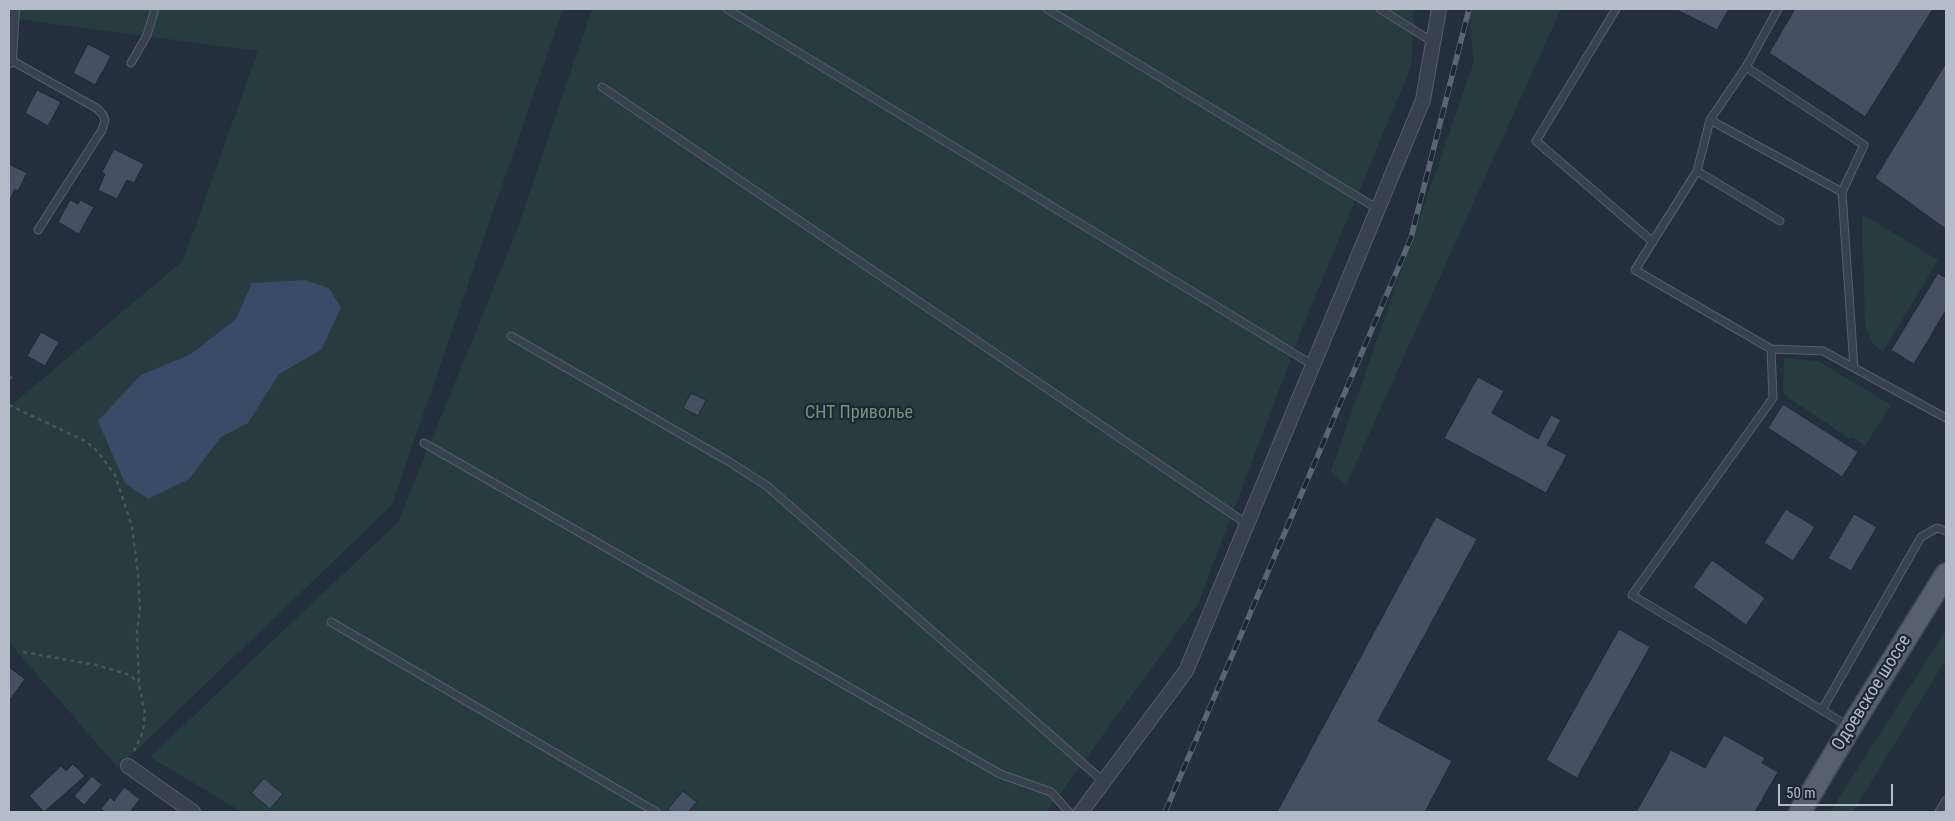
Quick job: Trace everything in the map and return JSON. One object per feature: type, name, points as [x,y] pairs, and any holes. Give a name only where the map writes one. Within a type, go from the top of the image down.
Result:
[{"type":"main road","name":"Одоевское шоссе","points":[[1800,812],[1946,574]]},
{"type":"street","points":[[9,60],[12,9]]},
{"type":"street","points":[[1081,812],[1186,671],[1423,100],[1440,9]]},
{"type":"street","points":[[128,766],[193,812]]},
{"type":"lane","points":[[131,63],[147,35],[155,9]]},
{"type":"lane","points":[[727,9],[1314,365]]},
{"type":"lane","points":[[1047,9],[1378,209]]},
{"type":"lane","points":[[1380,9],[1434,42]]},
{"type":"lane","points":[[1616,9],[1536,141],[1653,242]]},
{"type":"lane","points":[[1778,9],[1746,67],[1710,120],[1697,171],[1635,270],[1771,349],[1822,351],[1946,418]]},
{"type":"lane","points":[[9,60],[98,109],[103,113],[105,120],[102,130],[38,230]]},
{"type":"lane","points":[[1746,67],[1864,145],[1842,192],[1854,368]]},
{"type":"lane","points":[[602,87],[1247,524]]},
{"type":"lane","points":[[1710,120],[1842,192]]},
{"type":"lane","points":[[1697,171],[1780,221]]},
{"type":"lane","points":[[511,336],[728,461],[767,486],[1104,782]]},
{"type":"lane","points":[[1771,349],[1773,398],[1632,595],[1850,728]]},
{"type":"lane","points":[[424,444],[1000,774],[1051,792],[1069,812]]},
{"type":"lane","points":[[1822,710],[1921,537],[1937,528],[1946,530]]},
{"type":"lane","points":[[331,622],[656,812]]},
{"type":"lane","points":[[1939,812],[1946,800]]},
{"type":"path","points":[[9,379],[15,374]]},
{"type":"path","points":[[9,404],[87,442],[98,452],[115,475],[132,527],[140,609],[137,632],[139,684],[145,721],[128,766]]},
{"type":"path","points":[[24,652],[96,665],[130,675],[139,684]]},
{"type":"green space","points":[[9,9],[563,9],[392,505],[118,768],[9,642],[9,407],[183,261],[258,51],[9,18]]},
{"type":"green space","name":"СНТ Приволье","points":[[592,9],[1414,9],[1411,67],[1309,311],[1198,604],[1047,812],[242,812],[150,757],[398,522],[514,238]]},
{"type":"green space","points":[[1468,9],[1561,9],[1346,485],[1331,471],[1474,62]]},
{"type":"green space","points":[[1862,214],[1938,260],[1883,352],[1873,344],[1865,326]]},
{"type":"green space","points":[[1784,358],[1818,361],[1891,405],[1865,446],[1852,437],[1850,439],[1783,394]]},
{"type":"green space","points":[[1946,630],[1946,659],[1853,812],[1830,812]]},
{"type":"water","points":[[305,280],[329,288],[341,308],[321,350],[279,374],[248,423],[221,437],[189,479],[148,499],[125,483],[98,421],[141,375],[191,354],[236,319],[252,283]]},
{"type":"building","points":[[1675,9],[1729,9],[1717,30]]},
{"type":"building","points":[[1795,9],[1933,9],[1865,117],[1769,53]]},
{"type":"building","points":[[88,44],[111,56],[95,85],[73,73]]},
{"type":"building","points":[[1946,63],[1946,229],[1875,178]]},
{"type":"building","points":[[37,90],[61,102],[48,126],[25,113]]},
{"type":"building","points":[[114,149],[144,164],[134,183],[127,180],[117,199],[98,190],[105,174],[102,172]]},
{"type":"building","points":[[9,164],[27,173],[18,191],[15,189],[9,202]]},
{"type":"building","points":[[70,200],[78,204],[80,200],[94,207],[79,234],[58,222]]},
{"type":"building","points":[[1938,273],[1946,278],[1946,310],[1914,364],[1891,350]]},
{"type":"building","points":[[41,332],[59,342],[45,366],[27,356]]},
{"type":"building","points":[[1478,377],[1504,391],[1492,413],[1538,439],[1551,415],[1561,420],[1547,445],[1567,455],[1546,493],[1444,438]]},
{"type":"building","points":[[691,393],[706,400],[698,416],[683,408]]},
{"type":"building","points":[[1783,404],[1858,452],[1842,477],[1768,428]]},
{"type":"building","points":[[1786,509],[1815,527],[1793,561],[1764,543]]},
{"type":"building","points":[[1854,514],[1877,527],[1851,571],[1828,558]]},
{"type":"building","points":[[1436,517],[1477,539],[1378,721],[1452,761],[1425,812],[1277,812]]},
{"type":"building","points":[[1712,560],[1765,598],[1746,625],[1693,587]]},
{"type":"building","points":[[1619,629],[1650,647],[1577,778],[1546,760]]},
{"type":"building","points":[[9,667],[25,679],[9,701]]},
{"type":"building","points":[[1724,735],[1765,758],[1762,763],[1778,772],[1755,812],[1636,812],[1671,750],[1705,768]]},
{"type":"building","points":[[73,764],[85,776],[44,812],[29,796],[61,766],[66,771]]},
{"type":"building","points":[[92,776],[102,785],[84,805],[74,796]]},
{"type":"building","points":[[264,778],[283,794],[270,809],[251,793]]},
{"type":"building","points":[[124,787],[140,799],[130,812],[105,812],[101,809],[110,797],[114,801]]},
{"type":"building","points":[[683,791],[697,802],[688,812],[671,812],[668,809]]},
{"type":"railway","points":[[1165,812],[1411,238],[1469,9]]}]
